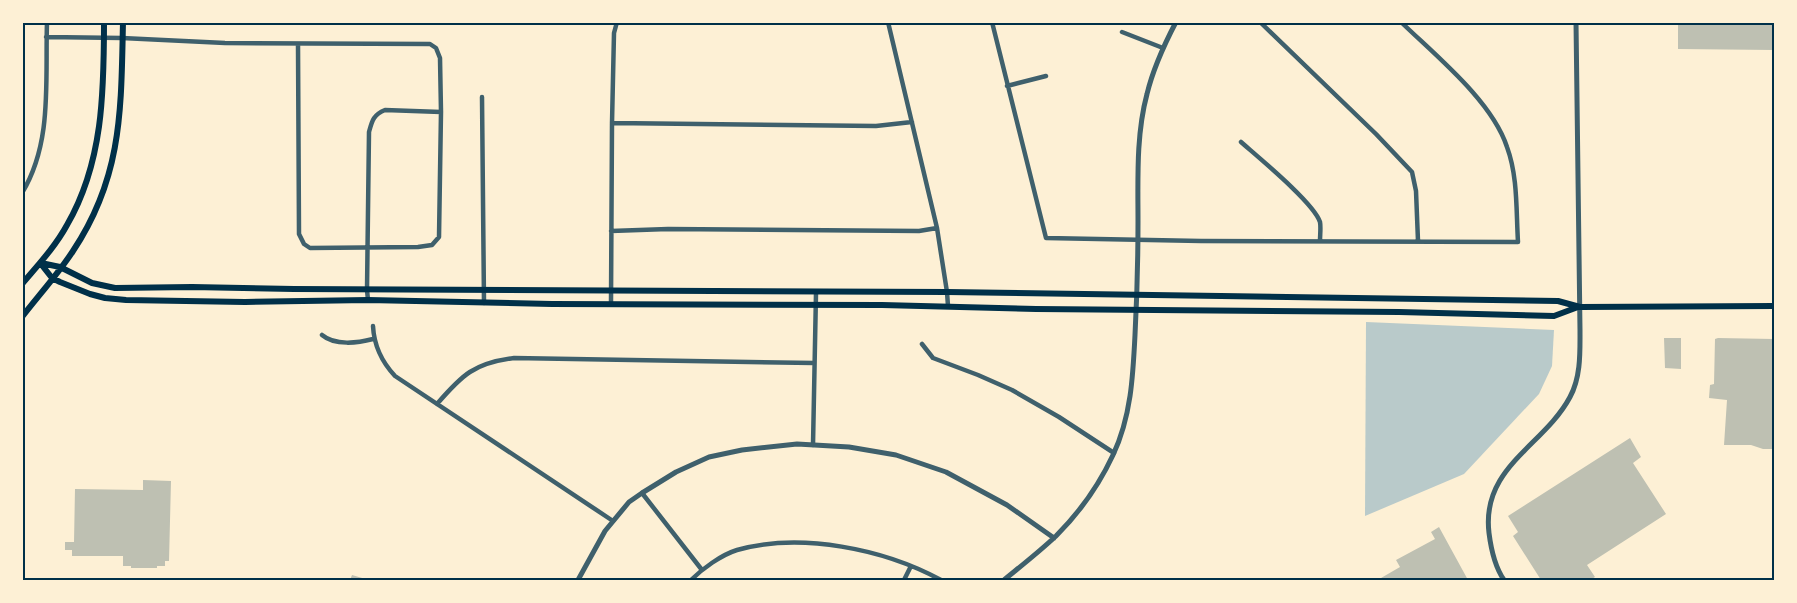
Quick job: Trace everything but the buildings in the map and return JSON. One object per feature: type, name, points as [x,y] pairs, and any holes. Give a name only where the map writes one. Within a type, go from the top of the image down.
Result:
[{"type":"main road","points":[[22,284],[41,263],[68,225],[79,202],[94,159],[102,111],[104,22]]},
{"type":"main road","points":[[22,316],[72,252],[90,223],[105,186],[117,143],[120,118],[123,22]]},
{"type":"main road","points":[[41,263],[60,267],[92,283],[115,288],[947,292],[1558,301],[1580,307],[1774,306]]},
{"type":"main road","points":[[41,263],[52,278],[90,294],[126,300],[882,305],[1136,311],[1400,312],[1554,316],[1580,307]]},
{"type":"street","points":[[22,193],[35,169],[44,132],[47,22]]},
{"type":"street","points":[[611,303],[612,123],[616,22]]},
{"type":"street","points":[[888,22],[937,228],[948,306]]},
{"type":"street","points":[[992,22],[1046,238],[1518,242],[1515,177],[1508,147],[1499,126],[1472,92],[1401,22]]},
{"type":"street","points":[[1004,580],[1054,538],[1076,514],[1114,453],[1122,433],[1131,394],[1137,296],[1141,124],[1147,93],[1163,48],[1176,22]]},
{"type":"street","points":[[1260,22],[1412,172],[1416,192],[1418,241]]},
{"type":"street","points":[[1504,580],[1498,572],[1490,541],[1487,521],[1488,504],[1500,479],[1513,461],[1562,410],[1578,376],[1580,307],[1576,22]]},
{"type":"street","points":[[1122,32],[1163,48]]},
{"type":"street","points":[[46,37],[225,43],[430,44],[436,48],[440,58],[441,112],[440,237],[432,245],[310,248],[304,244],[299,234],[298,44]]},
{"type":"street","points":[[1007,86],[1046,76]]},
{"type":"street","points":[[482,98],[484,303]]},
{"type":"street","points":[[368,300],[369,132],[372,119],[385,110],[441,112]]},
{"type":"street","points":[[612,123],[876,126],[912,122]]},
{"type":"street","points":[[1241,142],[1300,196],[1313,211],[1320,222],[1320,241]]},
{"type":"street","points":[[611,231],[919,231],[937,228]]},
{"type":"street","points":[[813,445],[816,292]]},
{"type":"street","points":[[373,326],[373,339],[380,356],[395,376],[614,521]]},
{"type":"street","points":[[322,335],[335,341],[361,342],[373,339]]},
{"type":"street","points":[[922,344],[933,358],[1012,390],[1114,453]]},
{"type":"street","points":[[437,404],[455,383],[476,368],[495,360],[514,358],[814,363]]},
{"type":"street","points":[[578,580],[605,531],[629,502],[642,493],[676,472],[709,457],[753,448],[797,444],[849,447],[896,455],[946,472],[1007,506],[1054,538]]},
{"type":"street","points":[[642,493],[702,570]]},
{"type":"street","points":[[691,580],[702,570],[735,551],[792,543],[841,545],[867,550],[941,580]]},
{"type":"street","points":[[904,580],[911,567]]},
{"type":"shaded area","points":[[1366,322],[1554,330],[1552,366],[1539,394],[1464,474],[1365,516]]}]
